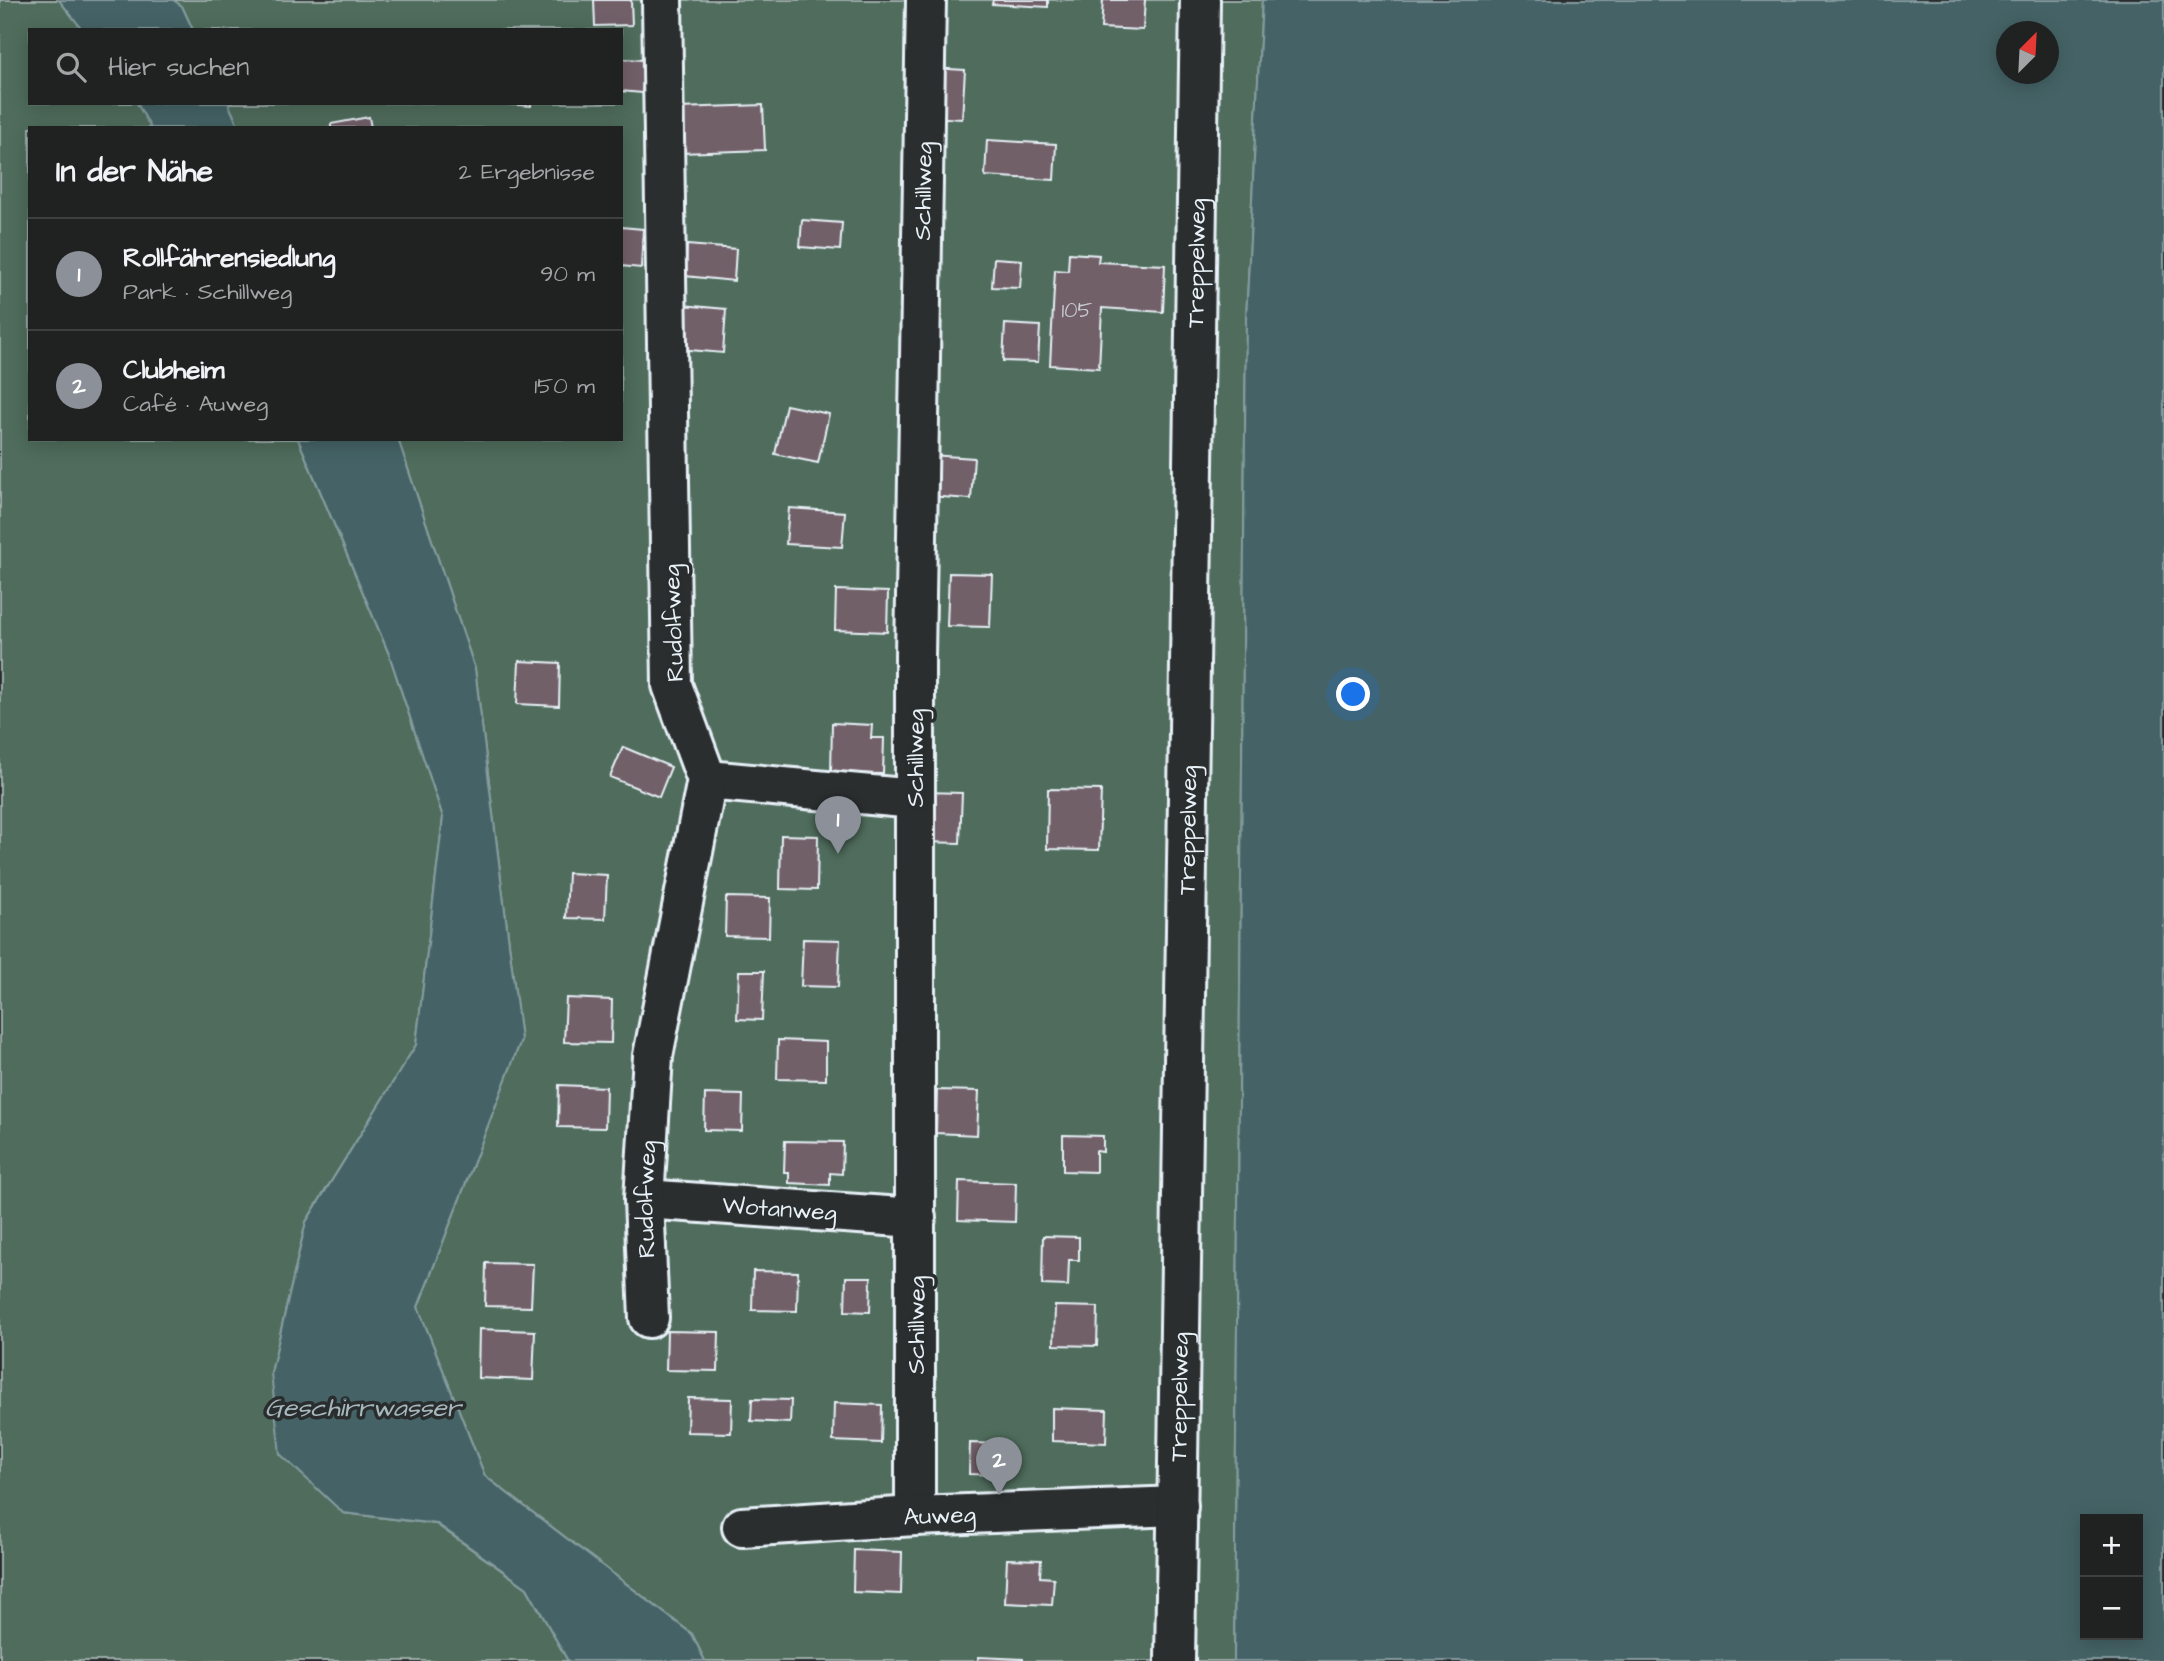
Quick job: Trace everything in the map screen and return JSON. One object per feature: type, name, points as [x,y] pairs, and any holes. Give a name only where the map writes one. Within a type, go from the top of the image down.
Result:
[{"type":"street","name":"Rudolfweg","points":[[649,1318],[644,1199],[653,1056],[707,780],[673,685],[662,0]]},
{"type":"street","name":"Schillweg","points":[[915,1516],[915,799],[926,0]]},
{"type":"street","name":"Treppelweg","points":[[1175,1661],[1200,0]]},
{"type":"street","points":[[707,780],[915,799]]},
{"type":"street","name":"Wotanweg","points":[[644,1199],[916,1219]]},
{"type":"street","name":"Auweg","points":[[742,1527],[915,1516],[1178,1506]]},
{"type":"green space","points":[[0,0],[59,0],[81,28],[28,28],[28,105],[138,105],[150,126],[28,126],[28,441],[299,441],[389,654],[443,817],[416,1045],[306,1222],[271,1373],[343,1513],[436,1524],[527,1588],[568,1661],[0,1661]]},
{"type":"green space","points":[[173,0],[1262,0],[1246,320],[1234,1661],[705,1661],[692,1634],[485,1476],[418,1307],[521,1040],[475,669],[399,441],[623,441],[623,126],[238,126],[229,105],[623,105],[623,28],[192,28],[182,7]]},
{"type":"water","points":[[59,0],[173,0],[182,6],[192,28],[81,28]]},
{"type":"water","points":[[1262,0],[2164,0],[2164,1661],[1234,1661],[1246,320]]},
{"type":"water","points":[[138,105],[229,105],[238,126],[150,126]]},
{"type":"water","name":"Geschirrwasser","points":[[299,441],[399,441],[475,669],[521,1040],[418,1307],[485,1476],[692,1634],[705,1661],[568,1661],[527,1588],[437,1524],[343,1513],[280,1454],[271,1373],[306,1222],[416,1045],[443,817],[389,654]]},
{"type":"building","points":[[594,0],[631,0],[632,25],[595,26]]},
{"type":"building","points":[[993,0],[1048,0],[1048,7],[992,4]]},
{"type":"building","points":[[1103,0],[1145,0],[1143,30],[1101,28]]},
{"type":"building","points":[[623,59],[645,60],[642,93],[623,91]]},
{"type":"building","points":[[932,68],[965,70],[962,119],[929,117]]},
{"type":"building","points":[[763,105],[765,150],[681,153],[679,108]]},
{"type":"building","points":[[369,117],[371,126],[331,126]]},
{"type":"building","points":[[987,140],[1056,144],[1054,180],[985,176]]},
{"type":"building","points":[[802,220],[842,223],[840,250],[800,247]]},
{"type":"building","points":[[623,227],[643,229],[641,268],[623,266]]},
{"type":"building","points":[[687,245],[736,249],[734,281],[685,276]]},
{"type":"building","points":[[1069,253],[1099,255],[1098,262],[1165,265],[1163,312],[1102,308],[1099,368],[1050,365],[1055,270],[1068,271]]},
{"type":"building","points":[[994,258],[1022,260],[1020,288],[992,287]]},
{"type":"building","points":[[682,305],[726,309],[723,353],[679,349]]},
{"type":"building","points":[[1005,324],[1040,326],[1038,362],[1003,361]]},
{"type":"building","points":[[786,405],[829,414],[818,463],[775,454]]},
{"type":"building","points":[[930,455],[974,458],[971,499],[927,496]]},
{"type":"building","points":[[789,508],[845,512],[842,547],[786,544]]},
{"type":"building","points":[[949,573],[992,574],[990,627],[947,626]]},
{"type":"building","points":[[836,590],[888,592],[887,632],[835,630]]},
{"type":"building","points":[[519,661],[560,663],[559,706],[517,704]]},
{"type":"building","points":[[832,723],[872,725],[871,738],[884,738],[883,774],[831,773]]},
{"type":"building","points":[[623,747],[671,767],[659,797],[610,777]]},
{"type":"building","points":[[1048,789],[1101,790],[1099,850],[1047,849]]},
{"type":"building","points":[[925,792],[962,793],[960,843],[924,842]]},
{"type":"building","points":[[781,835],[818,836],[817,890],[780,889]]},
{"type":"building","points":[[568,873],[607,875],[605,919],[566,918]]},
{"type":"building","points":[[726,897],[770,898],[769,937],[725,936]]},
{"type":"building","points":[[803,939],[840,940],[838,987],[801,986]]},
{"type":"building","points":[[739,971],[764,971],[762,1020],[737,1019]]},
{"type":"building","points":[[566,998],[612,1000],[611,1043],[564,1042]]},
{"type":"building","points":[[778,1040],[826,1042],[826,1080],[777,1079]]},
{"type":"building","points":[[559,1085],[606,1087],[605,1128],[558,1127]]},
{"type":"building","points":[[937,1090],[979,1091],[977,1135],[936,1133]]},
{"type":"building","points":[[705,1094],[743,1095],[742,1131],[704,1130]]},
{"type":"building","points":[[1063,1135],[1103,1136],[1103,1152],[1096,1151],[1096,1172],[1063,1171]]},
{"type":"building","points":[[785,1141],[843,1142],[842,1174],[830,1173],[830,1185],[789,1183],[789,1172],[784,1172]]},
{"type":"building","points":[[959,1181],[1016,1183],[1015,1222],[958,1220]]},
{"type":"building","points":[[1043,1236],[1079,1237],[1079,1260],[1069,1260],[1068,1286],[1042,1285]]},
{"type":"building","points":[[486,1263],[533,1264],[531,1307],[485,1306]]},
{"type":"building","points":[[753,1271],[798,1272],[797,1311],[752,1310]]},
{"type":"building","points":[[846,1277],[871,1277],[870,1312],[845,1311]]},
{"type":"building","points":[[1055,1306],[1098,1307],[1097,1346],[1054,1345]]},
{"type":"building","points":[[479,1329],[535,1331],[533,1380],[478,1378]]},
{"type":"building","points":[[667,1331],[719,1332],[718,1371],[666,1370]]},
{"type":"building","points":[[688,1398],[732,1399],[731,1433],[687,1432]]},
{"type":"building","points":[[752,1399],[791,1400],[790,1423],[751,1421]]},
{"type":"building","points":[[834,1403],[882,1405],[881,1443],[833,1441]]},
{"type":"building","points":[[1052,1408],[1107,1410],[1106,1443],[1052,1441]]},
{"type":"building","points":[[970,1443],[1000,1444],[999,1475],[969,1474]]},
{"type":"building","points":[[854,1550],[902,1552],[901,1594],[853,1592]]},
{"type":"building","points":[[1007,1559],[1041,1560],[1040,1577],[1054,1578],[1052,1605],[1005,1603]]},
{"type":"building","points":[[978,1657],[1023,1659],[1023,1661],[978,1661]]},
{"type":"place","name":"Rollfährensiedlung","points":[[838,854]]},
{"type":"place","name":"Clubheim","points":[[999,1495]]}]
